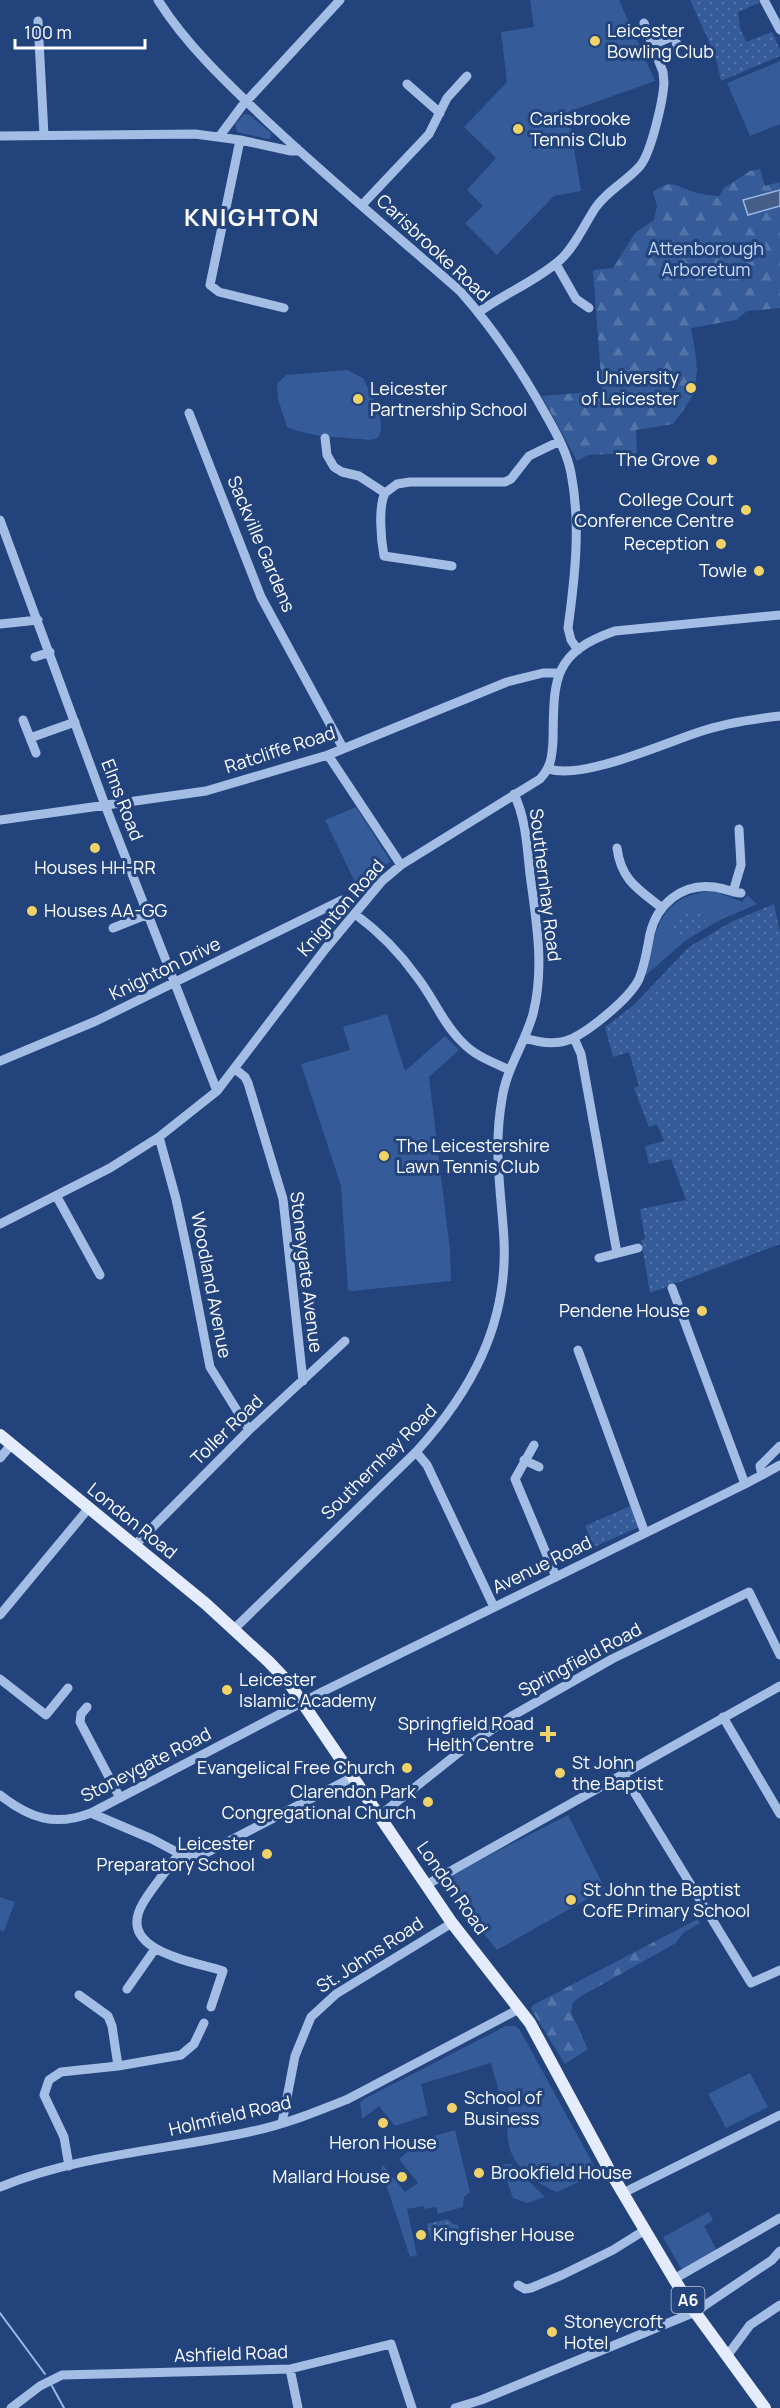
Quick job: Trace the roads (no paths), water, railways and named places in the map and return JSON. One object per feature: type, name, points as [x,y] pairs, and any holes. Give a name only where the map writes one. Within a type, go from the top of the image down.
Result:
[{"type":"main road","name":"London Road","points":[[0,1435],[88,1509],[172,1575],[234,1629],[269,1662],[303,1703],[452,1923],[530,2023],[623,2193],[674,2279],[695,2312],[765,2408]]},
{"type":"street","name":"Carisbrooke Road","points":[[158,0],[188,42],[246,102],[298,151],[460,291],[479,312],[525,378],[560,441],[570,471],[575,502],[576,544],[568,628],[571,640],[578,650]]},
{"type":"street","points":[[219,137],[246,102],[340,0]]},
{"type":"street","points":[[764,0],[780,30]]},
{"type":"street","points":[[44,135],[38,23],[49,18]]},
{"type":"street","points":[[479,312],[498,298],[531,283],[556,264],[598,204],[639,168],[649,154],[663,93],[663,72],[644,23]]},
{"type":"street","points":[[652,45],[671,37],[675,39],[677,45],[675,49],[657,57]]},
{"type":"street","points":[[362,205],[429,134],[447,98],[467,76]]},
{"type":"street","points":[[407,84],[440,113]]},
{"type":"street","points":[[0,136],[195,134],[298,151]]},
{"type":"street","points":[[240,140],[210,285],[219,292],[284,308]]},
{"type":"street","points":[[556,264],[576,299],[589,308]]},
{"type":"street","name":"Sackville Gardens","points":[[189,413],[261,597],[343,748]]},
{"type":"street","points":[[325,438],[327,455],[334,467],[342,472],[359,476],[385,493]]},
{"type":"street","points":[[452,566],[384,556],[381,514],[382,499],[385,493],[397,484],[410,482],[505,482],[511,479],[529,456],[560,441]]},
{"type":"street","name":"Elms Road","points":[[0,520],[105,805],[217,1091]]},
{"type":"street","points":[[780,615],[615,631],[578,650],[564,663],[559,673],[553,702],[553,750],[549,769],[563,771],[596,766],[637,755],[727,724],[780,716]]},
{"type":"street","points":[[0,624],[38,620]]},
{"type":"street","points":[[35,657],[50,652]]},
{"type":"street","name":"Ratcliffe Road","points":[[0,820],[206,791],[328,755],[507,682],[543,673],[559,673]]},
{"type":"street","points":[[23,720],[36,753]]},
{"type":"street","points":[[30,738],[75,722]]},
{"type":"street","points":[[328,755],[401,865]]},
{"type":"street","name":"Knighton Road","points":[[0,1224],[110,1168],[159,1137],[217,1091],[267,1024],[382,881],[401,865],[540,779],[549,769]]},
{"type":"street","name":"Southernhay Road","points":[[234,1629],[443,1423],[464,1393],[487,1344],[495,1318],[504,1243],[497,1169],[502,1097],[510,1070],[525,1038],[537,990],[539,951],[525,828],[514,794]]},
{"type":"street","points":[[525,1038],[551,1043],[574,1038],[618,1004],[635,985],[642,969],[654,922],[662,908],[680,892],[696,887],[715,887],[737,892],[741,865],[739,830],[751,831]]},
{"type":"street","points":[[617,848],[621,870],[626,878],[662,908]]},
{"type":"street","name":"Knighton Drive","points":[[0,1061],[96,1022],[342,900]]},
{"type":"street","points":[[113,928],[148,914]]},
{"type":"street","points":[[355,914],[381,936],[417,976],[462,1043],[480,1057],[510,1070]]},
{"type":"street","points":[[574,1038],[581,1054],[617,1253]]},
{"type":"street","name":"Stoneygate Avenue","points":[[235,1069],[248,1083],[283,1199],[303,1381]]},
{"type":"street","name":"Woodland Avenue","points":[[159,1137],[183,1232],[210,1367],[249,1430]]},
{"type":"street","points":[[57,1197],[100,1275]]},
{"type":"street","points":[[599,1258],[638,1248]]},
{"type":"street","points":[[672,1288],[745,1484]]},
{"type":"street","name":"Toller Road","points":[[134,1546],[249,1430],[345,1341]]},
{"type":"street","points":[[578,1350],[645,1533]]},
{"type":"street","points":[[0,1458],[11,1445]]},
{"type":"street","points":[[534,1445],[515,1479],[556,1578]]},
{"type":"street","name":"Avenue Road","points":[[303,1703],[745,1484],[762,1474],[760,1466],[780,1446]]},
{"type":"street","points":[[416,1452],[427,1465],[494,1607]]},
{"type":"street","points":[[524,1460],[539,1467]]},
{"type":"street","points":[[762,1474],[780,1465]]},
{"type":"street","points":[[0,1615],[88,1509]]},
{"type":"street","name":"Springfield Road","points":[[379,1816],[462,1750],[512,1716],[612,1659],[749,1592],[780,1655]]},
{"type":"street","points":[[0,1679],[46,1715],[68,1688]]},
{"type":"street","points":[[426,1885],[780,1686]]},
{"type":"street","name":"Stoneygate Road","points":[[0,1795],[20,1810],[41,1818],[65,1819],[91,1813],[303,1703]]},
{"type":"street","points":[[87,1707],[81,1714],[80,1722],[120,1798]]},
{"type":"street","points":[[723,1717],[780,1814]]},
{"type":"street","points":[[623,1774],[751,1983],[780,1970]]},
{"type":"street","points":[[91,1813],[152,1839],[179,1854],[191,1857],[207,1853],[353,1777]]},
{"type":"street","points":[[179,1854],[143,1903],[137,1916],[138,1931],[141,1937],[155,1949],[223,1971],[211,2007]]},
{"type":"street","name":"St. Johns Road","points":[[282,2123],[295,2056],[311,2017],[336,1994],[452,1923]]},
{"type":"street","points":[[127,1989],[155,1949]]},
{"type":"street","points":[[79,1995],[108,2016],[112,2026],[118,2066]]},
{"type":"street","name":"Holmfield Road","points":[[0,2187],[69,2166],[254,2131],[282,2123],[348,2099],[519,2009]]},
{"type":"street","points":[[69,2166],[64,2137],[44,2095],[49,2080],[61,2072],[118,2066],[181,2055],[194,2044],[204,2023]]},
{"type":"street","points":[[623,2193],[780,2115]]},
{"type":"street","points":[[674,2279],[780,2218]]},
{"type":"street","points":[[518,2285],[525,2289],[531,2288],[562,2275],[613,2250],[645,2230]]},
{"type":"street","points":[[455,2408],[491,2396],[695,2312],[772,2260],[780,2250]]},
{"type":"street","points":[[727,2356],[750,2325],[780,2306]]},
{"type":"street","name":"Ashfield Road","points":[[12,2408],[39,2386],[62,2375],[290,2369],[391,2344],[412,2408]]},
{"type":"street","points":[[290,2369],[298,2408]]},
{"type":"waterway","points":[[0,2313],[45,2374]]},
{"type":"waterway","points":[[52,2386],[64,2408]]},
{"type":"place","name":"Leicester Bowling Club","points":[[595,41]]},
{"type":"place","name":"Carisbrooke Tennis Club","points":[[518,129]]},
{"type":"place","name":"University of Leicester","points":[[691,388]]},
{"type":"place","name":"Leicester Partnership School","points":[[358,399]]},
{"type":"place","name":"The Grove","points":[[712,460]]},
{"type":"place","name":"College Court Conference Centre","points":[[746,510]]},
{"type":"place","name":"Reception","points":[[721,544]]},
{"type":"place","name":"Towle","points":[[759,571]]},
{"type":"place","name":"Houses HH-RR","points":[[95,848]]},
{"type":"place","name":"Houses AA-GG","points":[[32,911]]},
{"type":"place","name":"The Leicestershire Lawn Tennis Club","points":[[384,1156]]},
{"type":"place","name":"Pendene House","points":[[702,1311]]},
{"type":"place","name":"Leicester Islamic Academy","points":[[227,1690]]},
{"type":"place","name":"Springfield Road Helth Centre","points":[[548,1734]]},
{"type":"place","name":"Evangelical Free Church","points":[[407,1768]]},
{"type":"place","name":"St John the Baptist","points":[[560,1773]]},
{"type":"place","name":"Clarendon Park Congregational Church","points":[[428,1802]]},
{"type":"place","name":"Leicester Preparatory School","points":[[267,1854]]},
{"type":"place","name":"St John the Baptist CofE Primary School","points":[[571,1900]]},
{"type":"place","name":"School of Business","points":[[452,2108]]},
{"type":"place","name":"Heron House","points":[[383,2123]]},
{"type":"place","name":"Brookfield House","points":[[479,2173]]},
{"type":"place","name":"Mallard House","points":[[402,2177]]},
{"type":"place","name":"Kingfisher House","points":[[421,2235]]},
{"type":"place","name":"Stoneycroft Hotel","points":[[552,2332]]},
{"type":"district","name":"KNIGHTON","points":[[252,218]]},
{"type":"park label","name":"Attenborough Arboretum","points":[[706,259]]}]
